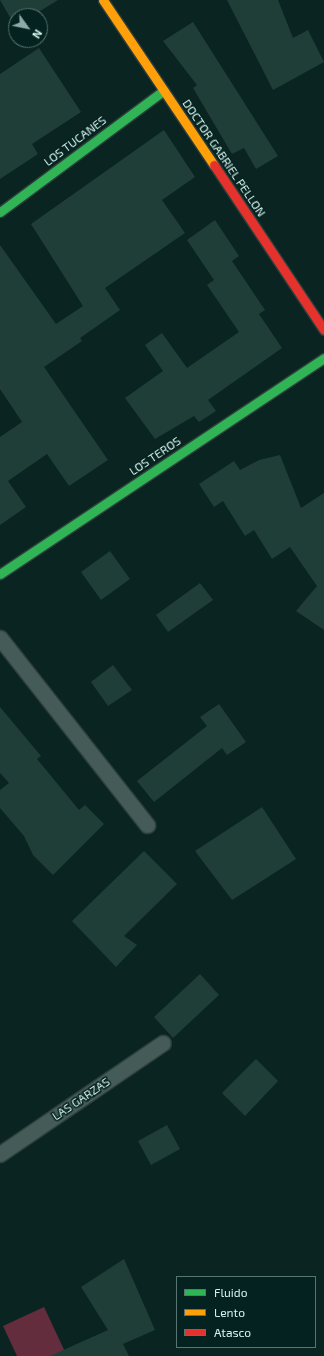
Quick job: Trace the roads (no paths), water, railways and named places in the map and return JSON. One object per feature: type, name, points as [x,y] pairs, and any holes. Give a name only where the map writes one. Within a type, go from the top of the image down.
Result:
[{"type":"street","name":"DOCTOR GABRIEL PELLON","points":[[103,0],[324,330]]},
{"type":"street","name":"LOS TUCANES","points":[[0,212],[164,90]]},
{"type":"street","name":"LOS TEROS","points":[[0,574],[324,358]]},
{"type":"lane","points":[[0,638],[147,825]]},
{"type":"lane","name":"LAS GARZAS","points":[[0,1154],[163,1043]]}]
